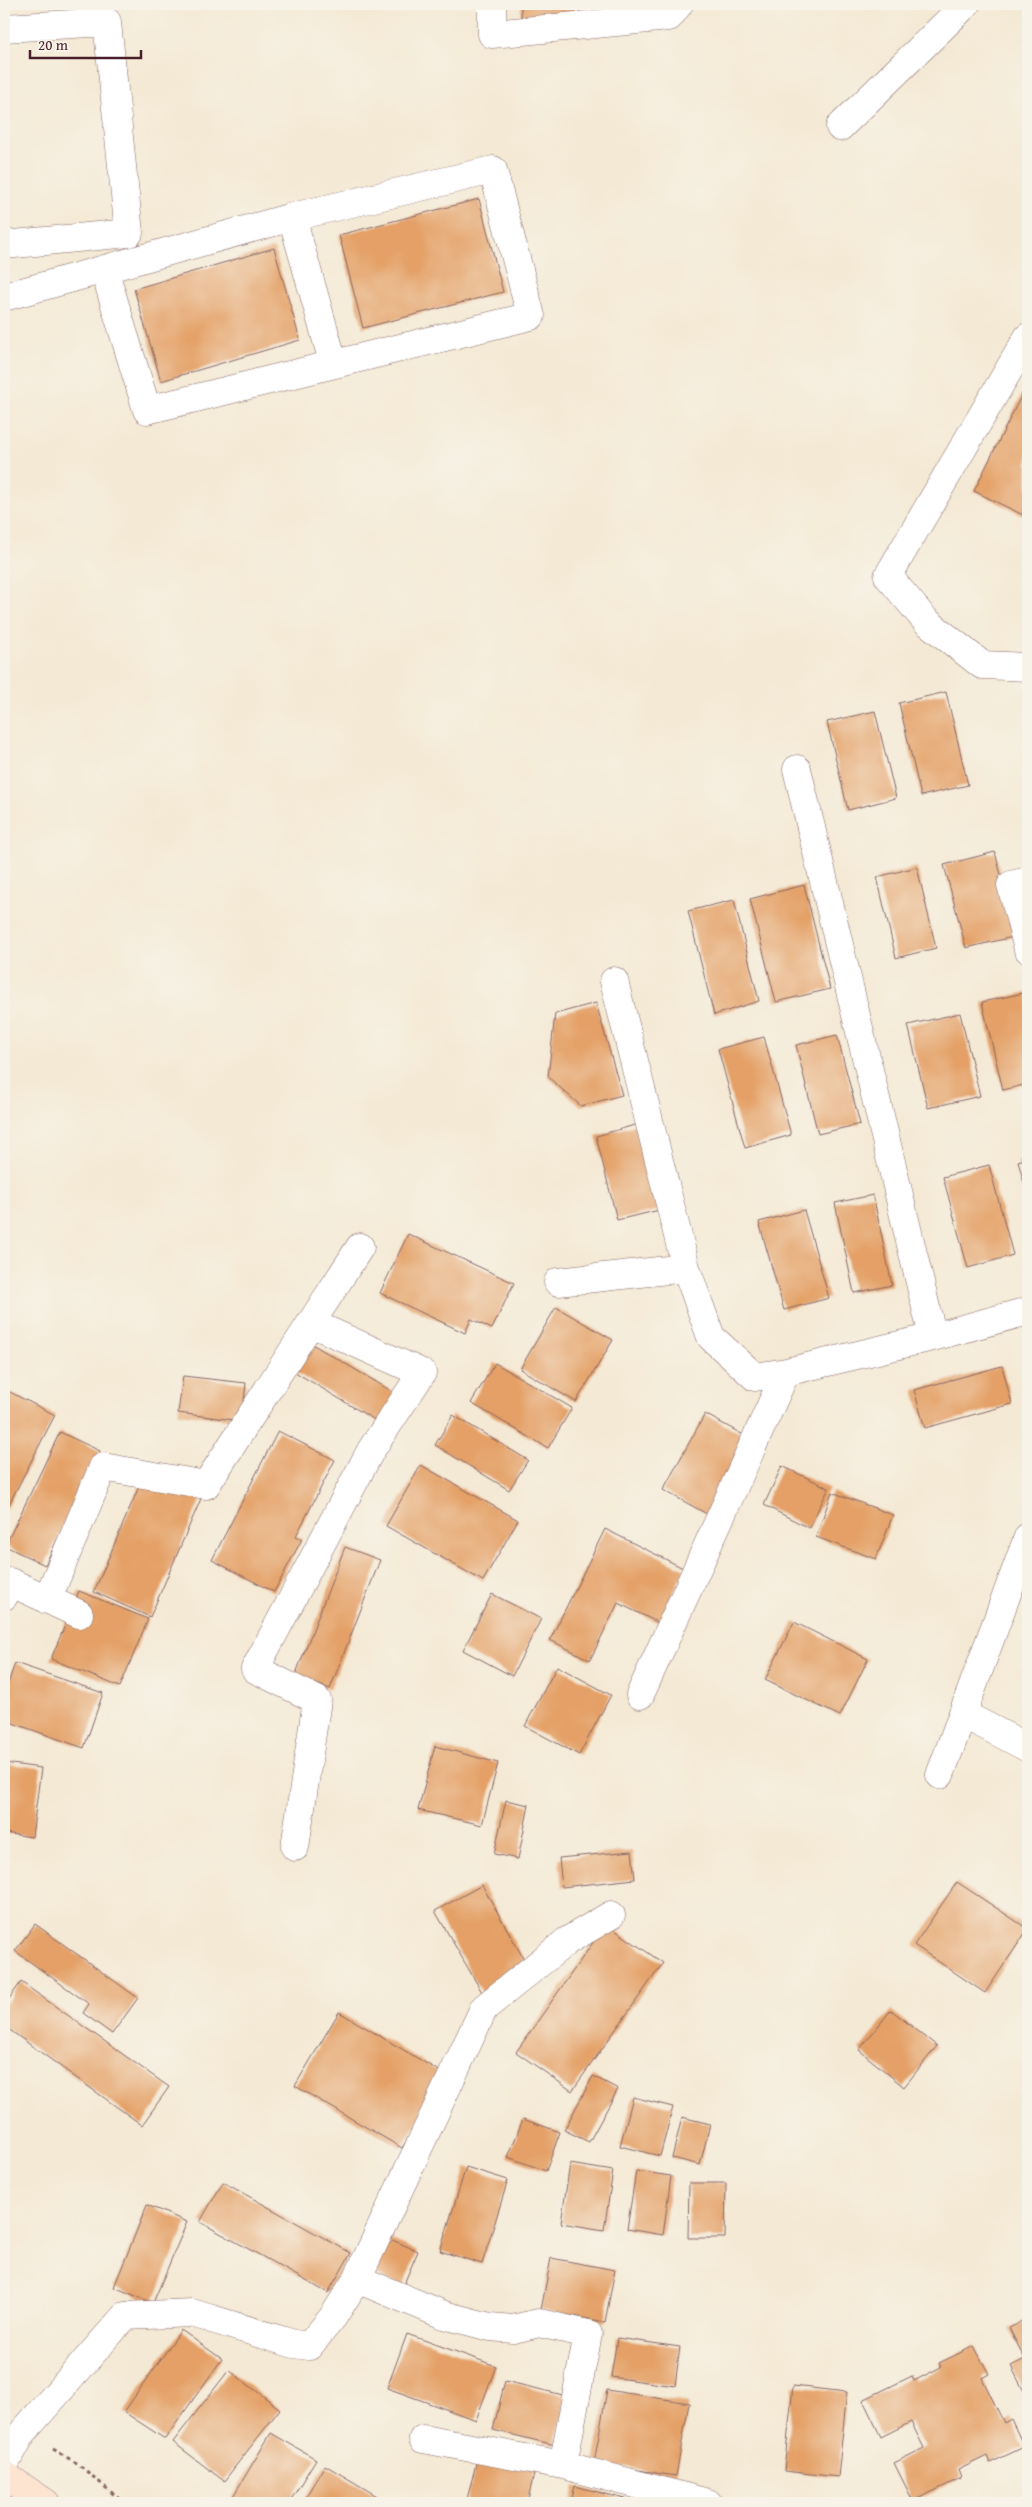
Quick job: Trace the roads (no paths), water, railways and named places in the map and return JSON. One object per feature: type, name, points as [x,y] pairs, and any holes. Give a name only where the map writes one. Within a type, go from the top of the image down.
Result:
[{"type":"main road","points":[[4,2475],[46,2503]]},
{"type":"street","points":[[492,4],[492,34],[670,17],[680,4]]},
{"type":"street","points":[[840,127],[966,4]]},
{"type":"street","points":[[4,28],[107,22],[129,233],[4,245]]},
{"type":"street","points":[[4,297],[104,269],[292,217],[493,170],[531,316],[333,362],[146,410],[104,269]]},
{"type":"street","points":[[292,217],[333,362]]},
{"type":"street","points":[[1028,337],[888,576],[926,621],[982,665],[1028,666]]},
{"type":"street","points":[[797,769],[933,1337]]},
{"type":"street","points":[[1028,881],[1011,885],[1028,949]]},
{"type":"street","points":[[614,981],[686,1268],[711,1338],[755,1378],[933,1337],[1028,1311]]},
{"type":"street","points":[[48,1600],[103,1468],[206,1485],[360,1247]]},
{"type":"street","points":[[558,1282],[686,1268]]},
{"type":"street","points":[[295,1847],[317,1700],[255,1669],[371,1450],[422,1374],[311,1323]]},
{"type":"street","points":[[640,1695],[786,1372]]},
{"type":"street","points":[[940,1775],[1028,1537]]},
{"type":"street","points":[[4,1596],[10,1582],[80,1614]]},
{"type":"street","points":[[963,1714],[1028,1748]]},
{"type":"street","points":[[4,2465],[23,2432],[125,2316],[192,2313],[294,2344],[309,2346],[333,2317],[357,2278],[484,2008],[566,1941],[612,1915]]},
{"type":"street","points":[[357,2278],[444,2315],[490,2327],[513,2329],[538,2323],[588,2334],[563,2465]]},
{"type":"street","points":[[423,2440],[563,2465],[708,2503]]}]
